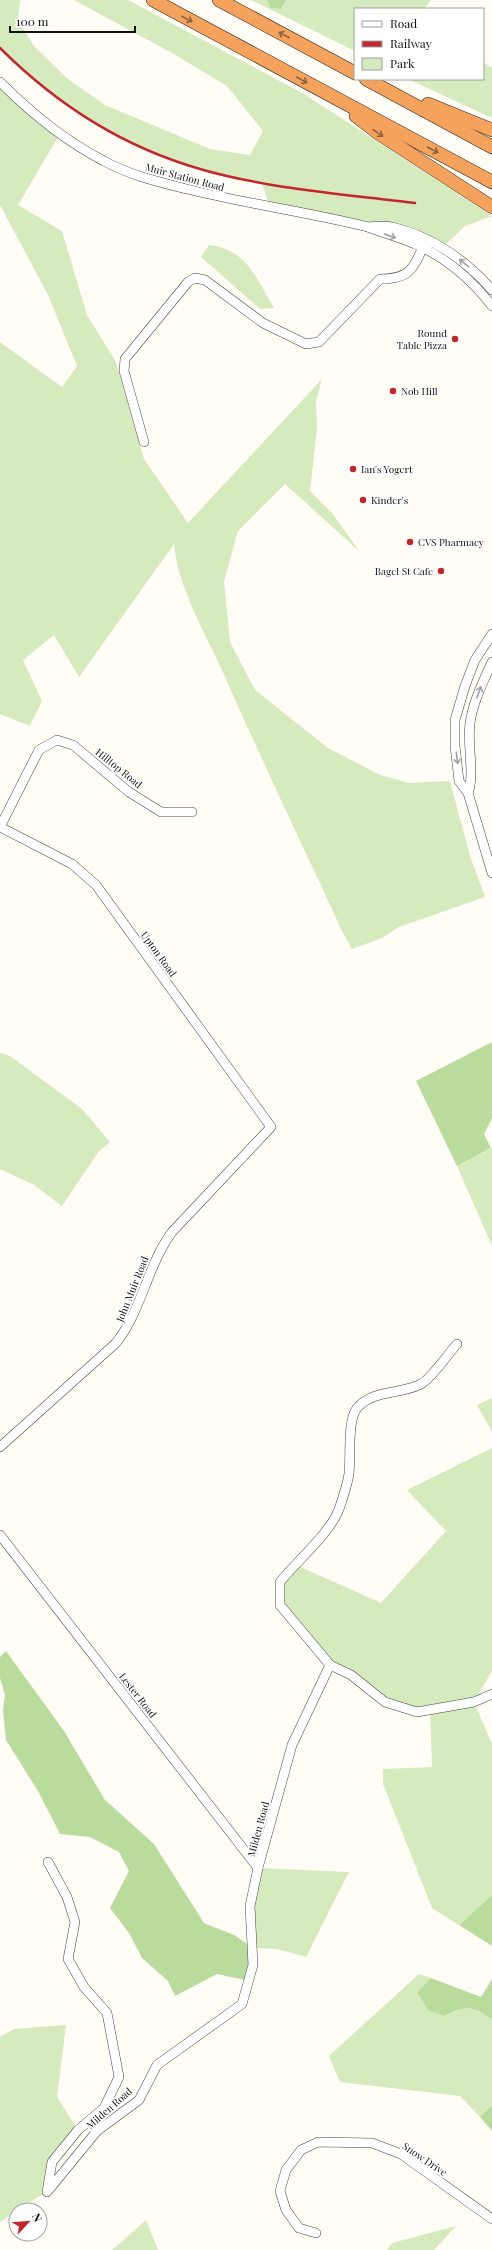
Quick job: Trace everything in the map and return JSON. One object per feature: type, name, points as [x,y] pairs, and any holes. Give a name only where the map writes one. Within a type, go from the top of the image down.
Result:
[{"type":"highway","points":[[153,0],[492,182]]},
{"type":"highway","points":[[219,0],[354,72]]},
{"type":"highway","points":[[368,80],[492,130]]},
{"type":"highway","points":[[368,80],[492,147]]},
{"type":"highway","points":[[325,92],[378,133],[492,207]]},
{"type":"street","name":"Muir Station Road","points":[[0,82],[19,100],[60,132],[104,161],[150,180],[229,200],[324,216],[368,227],[391,226],[424,244],[480,290],[492,306]]},
{"type":"street","name":"Muir Station Road","points":[[424,244],[443,247],[476,272],[492,290]]},
{"type":"street","points":[[144,442],[124,371],[125,359],[188,282],[195,278],[205,280],[264,323],[306,344],[319,342],[380,279],[396,279],[407,274],[424,244]]},
{"type":"street","points":[[492,634],[475,660],[455,720],[455,746],[459,781],[468,793],[492,873]]},
{"type":"street","points":[[468,793],[472,782],[469,761],[470,723],[478,693],[492,662]]},
{"type":"street","name":"Hilltop Road","points":[[0,827],[39,750],[57,740],[73,745],[129,792],[161,812],[192,812]]},
{"type":"street","name":"Upton Road","points":[[0,827],[72,864],[96,885],[271,1127]]},
{"type":"street","name":"John Muir Road","points":[[0,1447],[116,1343],[129,1327],[161,1246],[172,1232],[271,1127]]},
{"type":"street","points":[[457,1344],[423,1383],[410,1390],[381,1393],[363,1402],[356,1410],[352,1423],[348,1475],[338,1511],[319,1539],[280,1582],[280,1605],[330,1665],[351,1675],[385,1702],[416,1712],[474,1702],[492,1694]]},
{"type":"street","name":"Lester Road","points":[[0,1535],[258,1868]]},
{"type":"street","name":"Milden Road","points":[[48,1862],[67,1897],[75,1922],[68,1959],[84,1987],[107,2013],[119,2077],[104,2108],[78,2130],[52,2162],[47,2192],[97,2131],[139,2100],[157,2065],[242,2004],[253,1965],[250,1906],[258,1868],[292,1745],[330,1665]]},
{"type":"street","name":"Snow Drive","points":[[316,2233],[299,2228],[286,2210],[280,2191],[286,2170],[301,2150],[318,2142],[372,2142],[401,2154],[492,2219]]},
{"type":"green space","points":[[0,0],[20,0],[18,20],[33,45],[69,80],[105,105],[210,149],[250,155],[263,131],[227,86],[172,53],[74,0],[128,0],[304,94],[492,216],[465,226],[443,247],[427,240],[270,208],[262,183],[223,175],[152,152],[120,137],[58,99],[0,48]]},
{"type":"green space","points":[[251,0],[267,0],[270,8],[281,9],[286,0],[431,0],[425,8],[354,8],[354,51]]},
{"type":"green space","points":[[267,0],[286,0],[281,9],[270,8]]},
{"type":"green space","points":[[484,63],[492,68],[492,118],[410,80],[484,80]]},
{"type":"green space","points":[[0,82],[61,132],[18,205],[62,231],[87,315],[116,362],[144,459],[188,523],[322,379],[316,401],[317,428],[310,491],[332,513],[360,552],[285,484],[238,531],[224,581],[230,642],[255,690],[328,748],[380,775],[409,783],[450,781],[470,856],[485,897],[399,927],[382,938],[352,949],[343,933],[192,608],[180,576],[174,544],[79,677],[54,635],[23,660],[42,701],[30,726],[0,714],[0,342],[62,387],[77,366],[48,295],[0,205]]},
{"type":"green space","points":[[209,245],[222,248],[242,259],[256,276],[274,308],[260,309],[201,257]]},
{"type":"green space","points":[[492,1042],[492,1118],[484,1134],[491,1148],[457,1166],[416,1081]]},
{"type":"green space","points":[[0,1053],[10,1056],[82,1109],[110,1142],[99,1151],[62,1206],[34,1185],[0,1169]]},
{"type":"green space","points":[[492,1148],[492,1246],[457,1166]]},
{"type":"green space","points":[[492,1398],[492,1432],[477,1405]]},
{"type":"green space","points":[[492,1448],[492,1671],[474,1702],[492,1744],[492,1895],[459,1925],[432,1908],[383,1784],[383,1769],[432,1767],[430,1710],[385,1702],[330,1665],[280,1605],[280,1582],[294,1564],[381,1603],[446,1531],[407,1490]]},
{"type":"green space","points":[[6,1651],[64,1731],[105,1800],[154,1844],[204,1923],[234,1935],[253,1948],[249,1981],[217,1974],[175,1996],[168,1981],[142,1958],[129,1933],[110,1908],[129,1871],[119,1852],[90,1837],[60,1834],[38,1791],[6,1740],[3,1710],[5,1695],[0,1678],[0,1657]]},
{"type":"green space","points":[[258,1868],[349,1872],[306,1957],[277,1949],[253,1948],[250,1906]]},
{"type":"green space","points":[[492,1895],[492,1946],[459,1925]]},
{"type":"green space","points":[[419,1974],[431,1978],[417,1992],[444,2016],[463,2008],[469,2008],[486,2015],[492,2020],[492,2105],[480,2117],[460,2096],[340,2082],[329,2056]]},
{"type":"green space","points":[[431,1978],[481,1997],[492,1979],[492,2020],[486,2015],[469,2008],[463,2008],[444,2016],[428,2010],[417,1992]]},
{"type":"green space","points":[[66,2025],[57,2097],[78,2130],[52,2162],[47,2192],[30,2202],[8,2202],[8,2217],[0,2222],[0,2037],[14,2029]]},
{"type":"green space","points":[[492,2105],[492,2131],[480,2117]]},
{"type":"green space","points":[[146,2220],[158,2250],[112,2250]]},
{"type":"green space","points":[[456,2226],[434,2250],[387,2250],[392,2243]]},
{"type":"railway","points":[[0,48],[44,87],[92,121],[144,149],[172,160],[226,176],[280,186],[415,203]]},
{"type":"place","name":"Round Table Pizza","points":[[455,339]]},
{"type":"place","name":"Nob Hill","points":[[393,391]]},
{"type":"place","name":"Ian's Yogert","points":[[353,469]]},
{"type":"place","name":"Kinder's","points":[[363,500]]},
{"type":"place","name":"CVS Pharmacy","points":[[410,542]]},
{"type":"place","name":"Bagel St Cafe","points":[[441,571]]}]
